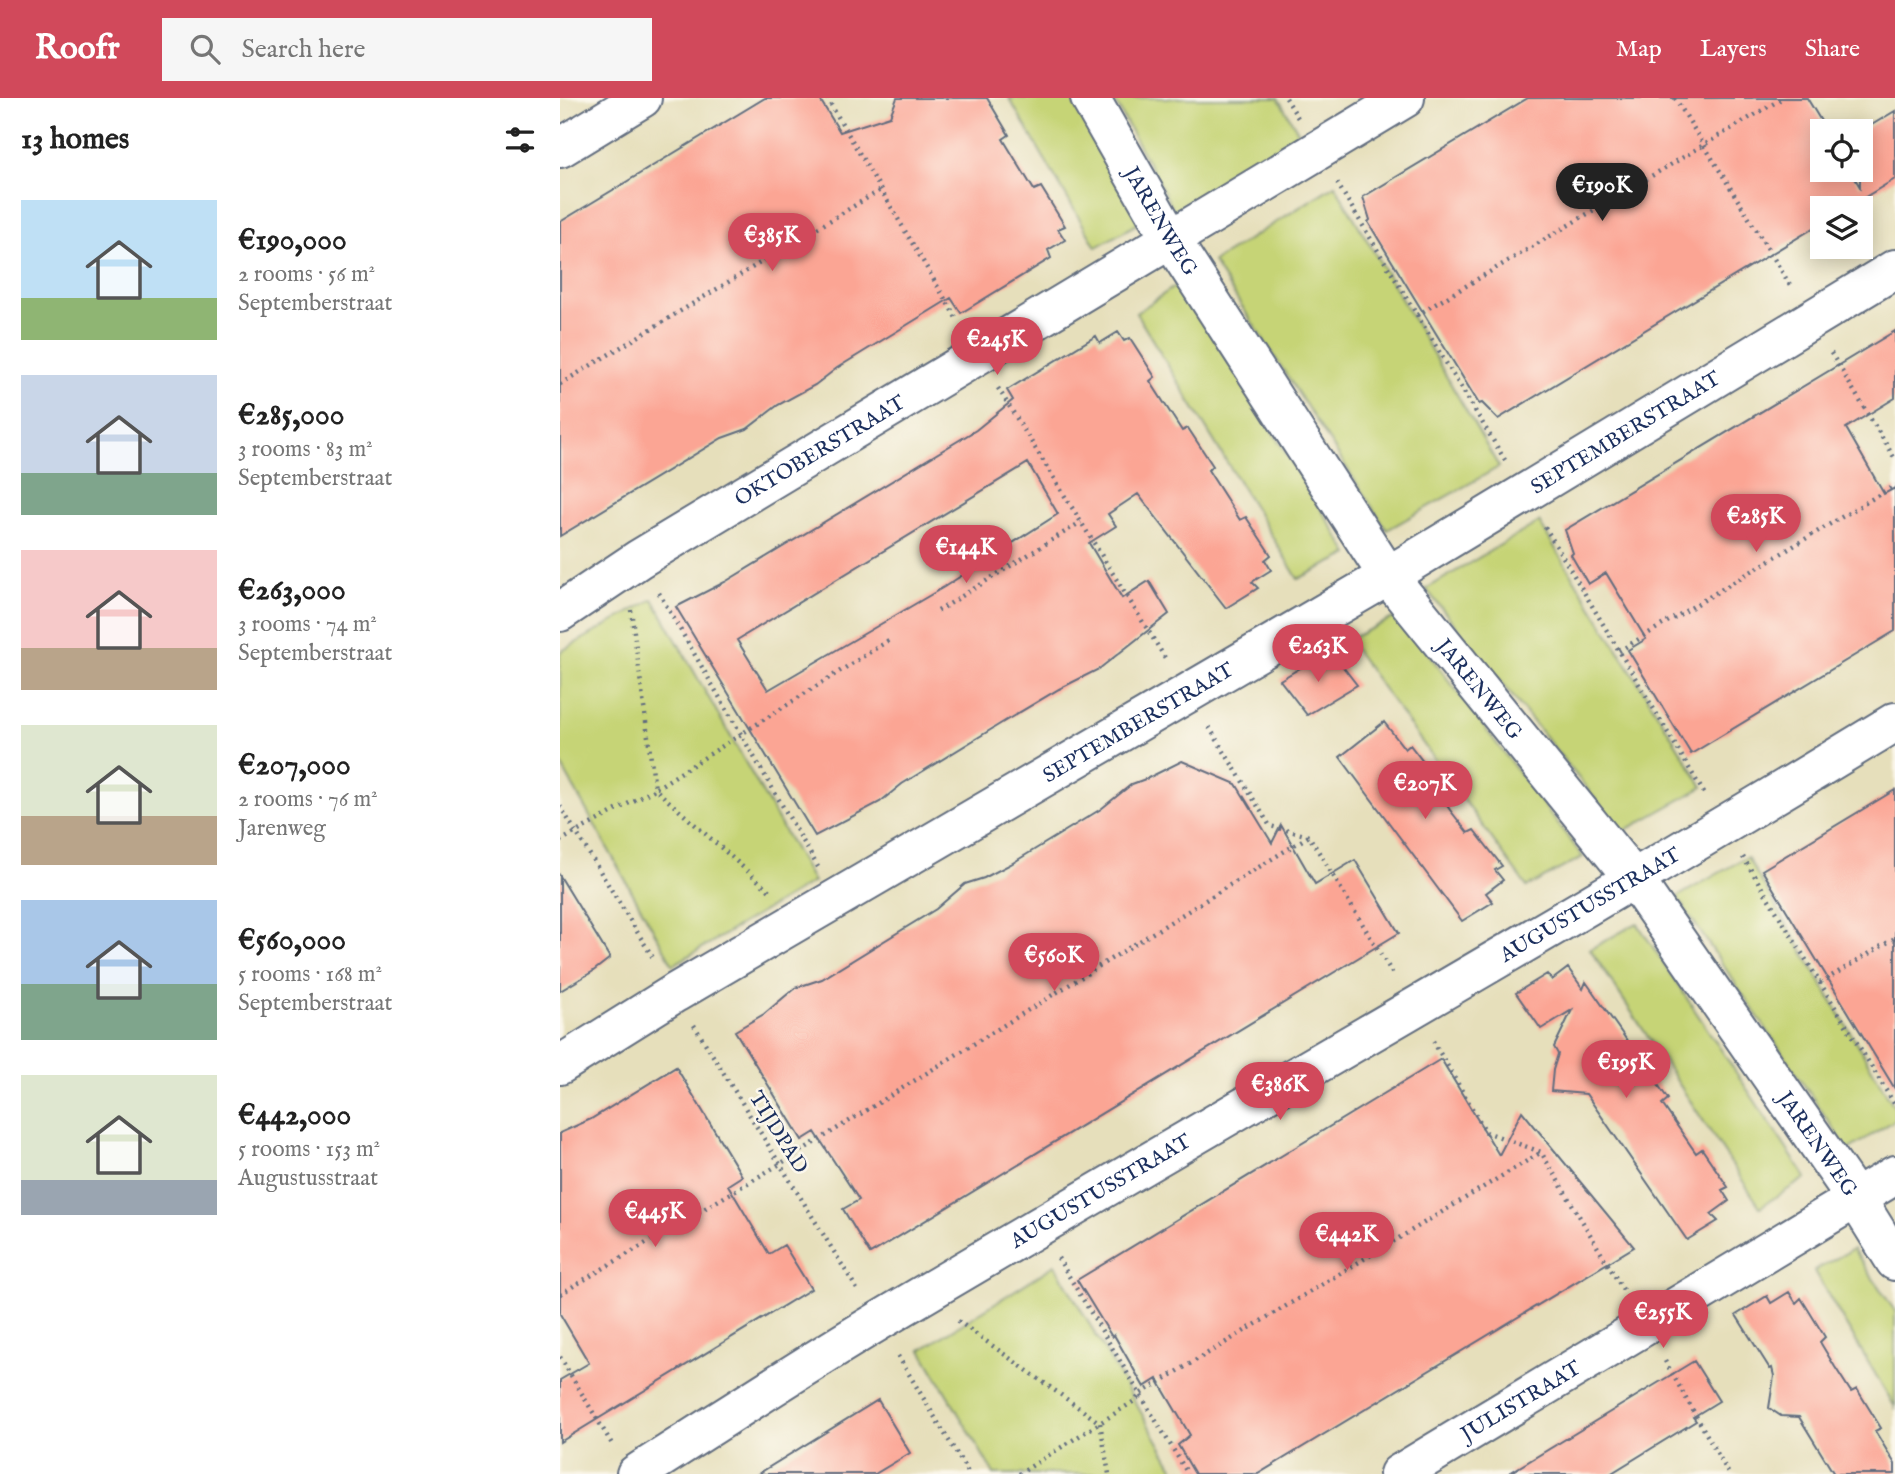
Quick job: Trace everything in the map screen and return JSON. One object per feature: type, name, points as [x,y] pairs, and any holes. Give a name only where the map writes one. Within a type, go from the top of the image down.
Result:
[{"type":"street","points":[[560,148],[642,98]]},
{"type":"street","name":"JARENWEG","points":[[1090,98],[1170,238],[1388,576],[1634,879],[1857,1200],[1895,1261]]},
{"type":"street","name":"OKTOBERSTRAAT","points":[[560,612],[632,563],[1405,98]]},
{"type":"street","name":"SEPTEMBERSTRAAT","points":[[560,1065],[675,993],[1388,576],[1895,269]]},
{"type":"street","name":"AUGUSTUSSTRAAT","points":[[626,1462],[923,1296],[1414,1010],[1895,722]]},
{"type":"street","name":"JULISTRAAT","points":[[1399,1474],[1895,1175]]},
{"type":"path","points":[[827,98],[977,354],[1270,826],[1309,836],[1486,1132],[1541,1153],[1645,1326],[1729,1474]]},
{"type":"path","points":[[1286,98],[1895,1105]]},
{"type":"path","points":[[1675,98],[1895,459]]},
{"type":"path","points":[[1417,315],[1783,98]]},
{"type":"path","points":[[560,384],[882,189]]},
{"type":"path","points":[[1619,652],[1895,485]]},
{"type":"path","points":[[938,611],[1081,522]]},
{"type":"path","points":[[632,563],[740,733],[836,899]]},
{"type":"path","points":[[632,563],[655,789],[801,919]]},
{"type":"path","points":[[560,842],[655,789],[892,638]]},
{"type":"path","name":"TIJDPAD","points":[[560,806],[970,1474]]},
{"type":"path","points":[[560,1294],[780,1164],[1309,836]]},
{"type":"path","points":[[1820,983],[1895,938]]},
{"type":"path","points":[[1019,1474],[1136,1400],[1140,1394],[1541,1153]]},
{"type":"path","points":[[1040,1227],[1188,1474]]},
{"type":"path","points":[[923,1296],[1100,1423],[1109,1474]]},
{"type":"path","points":[[560,1357],[626,1462]]},
{"type":"green space","points":[[1009,98],[1074,98],[1144,220],[1096,247]]},
{"type":"green space","points":[[1113,98],[1278,98],[1300,135],[1174,211]]},
{"type":"green space","points":[[1335,185],[1499,467],[1387,530],[1213,262]]},
{"type":"green space","points":[[1180,283],[1349,554],[1298,579],[1136,313]]},
{"type":"green space","points":[[1539,522],[1703,787],[1622,832],[1426,589]]},
{"type":"green space","points":[[653,599],[813,882],[673,965],[560,763],[560,652]]},
{"type":"green space","points":[[1399,615],[1583,857],[1527,887],[1348,640]]},
{"type":"green space","points":[[1747,857],[1895,1108],[1895,1120],[1848,1150],[1677,897]]},
{"type":"green space","points":[[1637,923],[1806,1178],[1760,1207],[1590,949]]},
{"type":"green space","points":[[1853,1249],[1895,1311],[1895,1407],[1814,1271]]},
{"type":"green space","points":[[1055,1265],[1177,1474],[994,1474],[921,1350]]},
{"type":"building","points":[[765,98],[819,98],[840,132],[890,116],[897,98],[987,98],[1009,135],[1003,139],[1034,190],[1041,187],[1065,226],[1058,229],[1065,240],[1048,250],[1051,258],[961,313],[951,298],[837,368],[815,385],[778,405],[747,429],[722,438],[560,536],[560,222]]},
{"type":"building","points":[[1528,98],[1807,98],[1820,119],[1810,119],[1810,182],[1857,182],[1860,187],[1860,182],[1873,182],[1873,124],[1895,111],[1895,179],[1867,196],[1810,196],[1810,230],[1498,419],[1482,403],[1479,404],[1368,222],[1370,220],[1363,197]]},
{"type":"building","points":[[1895,331],[1895,398],[1846,428],[1884,494],[1895,488],[1895,631],[1691,754],[1628,650],[1646,639],[1606,573],[1588,584],[1571,555],[1573,553],[1565,530]]},
{"type":"building","points":[[1118,332],[1124,341],[1130,338],[1155,377],[1150,381],[1182,431],[1188,428],[1213,466],[1208,470],[1240,520],[1246,517],[1271,555],[1265,560],[1271,570],[1252,582],[1258,588],[1226,608],[1138,494],[1108,514],[1116,526],[1089,543],[1122,598],[1149,581],[1169,614],[1099,669],[1005,721],[902,784],[880,802],[815,836],[676,607],[725,582],[976,430],[1013,400],[1007,390],[1096,336],[1100,343]],"holes":[[[1028,463],[1058,514],[944,587],[768,690],[737,640]]]},
{"type":"building","points":[[1333,654],[1357,685],[1307,715],[1280,680],[1312,661],[1316,667]]},
{"type":"building","points":[[1384,722],[1405,749],[1410,745],[1438,781],[1433,785],[1450,810],[1468,833],[1474,830],[1502,866],[1495,870],[1503,880],[1486,893],[1493,902],[1462,921],[1340,757]]},
{"type":"building","points":[[1182,761],[1236,784],[1272,843],[1281,825],[1315,884],[1355,860],[1399,933],[870,1254],[843,1209],[859,1200],[815,1132],[802,1140],[735,1031],[764,1014],[795,988],[822,979],[936,909],[965,884],[1011,864],[1101,809],[1132,784]]},
{"type":"building","points":[[1895,790],[1895,1089],[1762,870]]},
{"type":"building","points":[[560,876],[610,958],[560,991]]},
{"type":"building","points":[[1568,968],[1583,989],[1586,982],[1668,1099],[1662,1104],[1696,1153],[1702,1149],[1728,1187],[1722,1190],[1729,1201],[1711,1214],[1718,1221],[1687,1240],[1586,1094],[1551,1091],[1558,1054],[1554,1047],[1572,1010],[1541,1029],[1516,993],[1547,974],[1552,980]]},
{"type":"building","points":[[1441,1059],[1499,1155],[1522,1111],[1634,1247],[1258,1474],[1195,1474],[1178,1445],[1190,1435],[1157,1379],[1144,1387],[1114,1335],[1112,1337],[1077,1280]]},
{"type":"building","points":[[676,1067],[742,1176],[728,1185],[769,1254],[784,1245],[811,1289],[560,1442],[560,1380],[589,1363],[560,1314],[560,1133],[591,1119]]},
{"type":"building","points":[[1789,1292],[1796,1303],[1801,1298],[1825,1337],[1820,1342],[1835,1367],[1851,1392],[1857,1389],[1881,1428],[1875,1431],[1895,1464],[1895,1474],[1834,1474],[1799,1417],[1781,1416],[1769,1408],[1774,1376],[1772,1368],[1770,1369],[1736,1315],[1767,1296],[1771,1303]]},
{"type":"building","points":[[1694,1361],[1719,1401],[1693,1417],[1696,1421],[1610,1474],[1508,1474]]},
{"type":"building","points":[[878,1400],[910,1453],[875,1474],[758,1474]]}]
